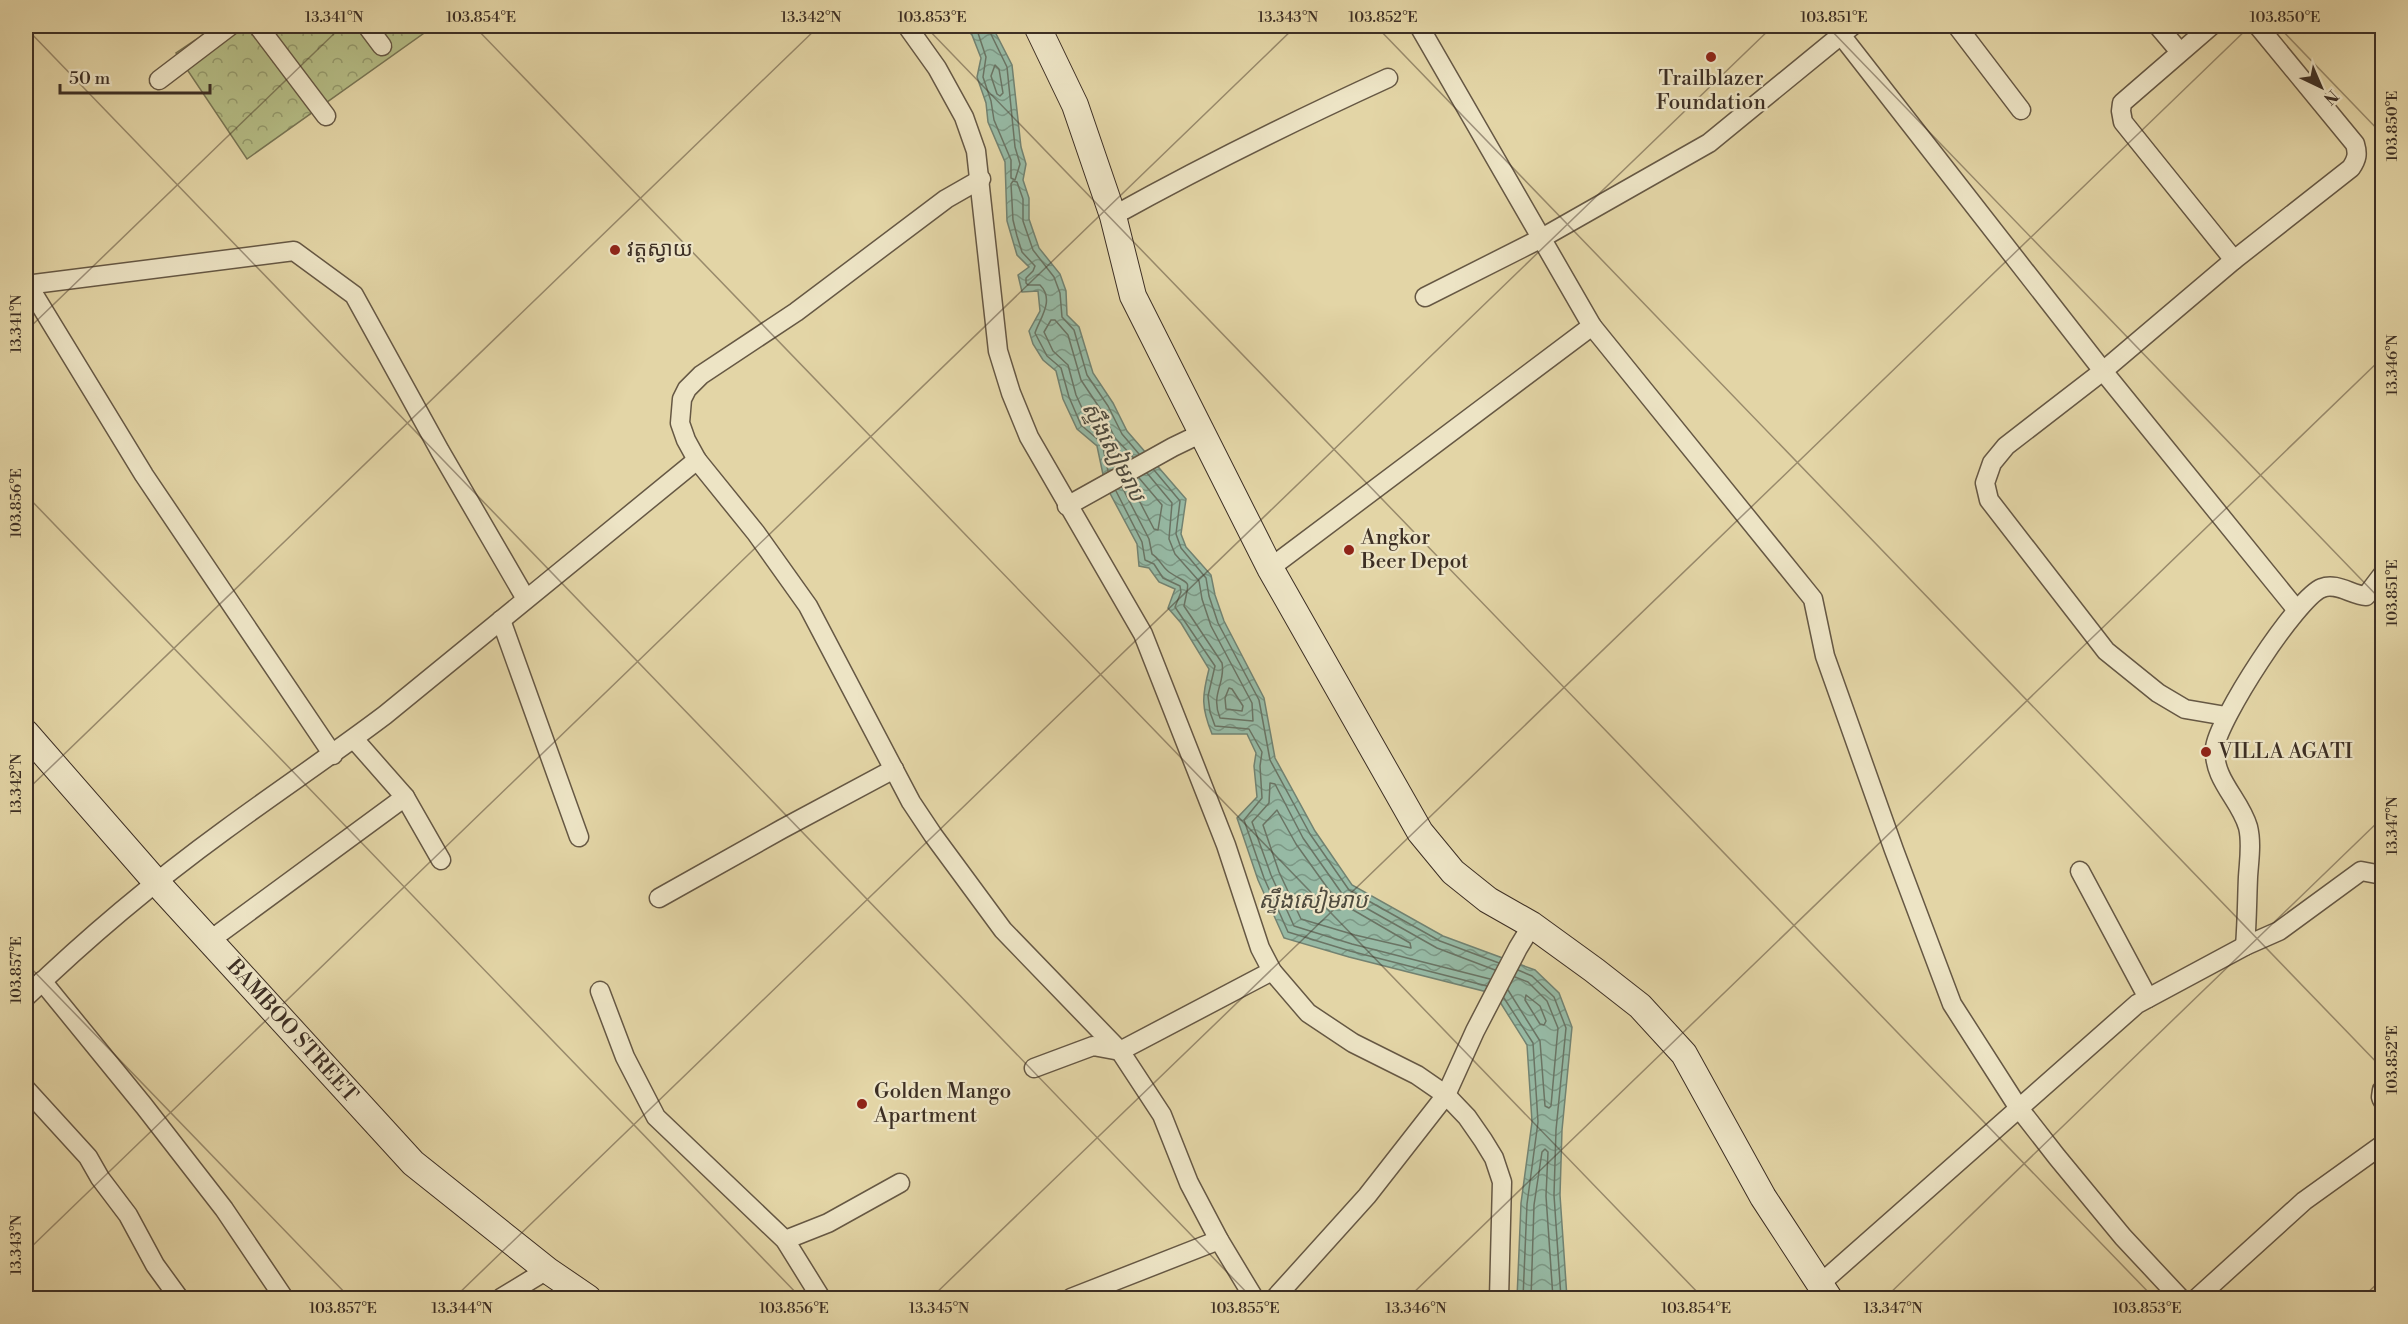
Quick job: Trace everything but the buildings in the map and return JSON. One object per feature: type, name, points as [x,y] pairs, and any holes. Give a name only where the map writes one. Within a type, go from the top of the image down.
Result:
[{"type":"street","points":[[159,80],[230,26]]},
{"type":"street","points":[[258,26],[326,116]]},
{"type":"street","points":[[367,26],[382,46]]},
{"type":"street","points":[[907,26],[937,68],[964,117],[976,151],[981,179],[984,233],[998,351],[1029,437],[1143,634],[1226,845],[1260,948],[1272,971],[1308,1013],[1353,1043],[1417,1075],[1446,1095],[1467,1117],[1483,1140],[1494,1158],[1502,1182],[1499,1299]]},
{"type":"street","points":[[1037,26],[1075,105],[1113,216],[1133,296],[1270,568],[1420,832],[1453,872],[1488,900],[1532,925],[1640,1006],[1684,1054],[1763,1197],[1825,1291],[2018,1107],[2137,1004],[2245,946],[2279,931],[2361,871],[2382,875]]},
{"type":"street","points":[[1419,26],[1592,326],[1813,599],[1825,656],[1952,1004],[2018,1107],[2123,1238],[2180,1299]]},
{"type":"street","points":[[1957,26],[2021,110]]},
{"type":"street","points":[[2158,26],[2180,52]]},
{"type":"street","points":[[2211,26],[2122,103],[2121,111],[2123,122],[2235,260]]},
{"type":"street","points":[[2226,716],[2186,709],[2158,693],[2106,651],[1989,500],[1985,483],[1992,463],[2006,446],[2103,371],[2235,260],[2351,168],[2358,153],[2355,144],[2258,26]]},
{"type":"street","points":[[1425,297],[1540,239],[1709,143],[1846,30],[2103,371],[2296,609]]},
{"type":"street","points":[[1113,216],[1277,129],[1388,78]]},
{"type":"street","points":[[981,179],[946,199],[796,312],[693,382],[682,399],[680,423],[686,440],[698,460],[756,533],[808,606],[894,769],[933,835],[1003,930],[1120,1051],[1162,1115],[1190,1183],[1219,1240],[1254,1299]]},
{"type":"street","points":[[333,755],[144,475],[27,285],[294,251],[354,295],[440,451],[526,599]]},
{"type":"street","points":[[1270,568],[1592,326]]},
{"type":"street","points":[[1067,506],[1202,433]]},
{"type":"street","points":[[26,997],[67,957],[157,883],[225,830],[354,739],[698,460]]},
{"type":"street","points":[[2245,946],[2250,841],[2244,817],[2220,777],[2216,763],[2215,747],[2226,716],[2296,609],[2315,591],[2331,586],[2366,596],[2382,575]]},
{"type":"street","points":[[501,620],[579,837]]},
{"type":"street","name":"BAMBOO STREET","points":[[26,733],[209,941],[413,1163],[547,1270],[588,1299]]},
{"type":"street","points":[[354,739],[405,797],[441,860]]},
{"type":"street","points":[[659,898],[894,769]]},
{"type":"street","points":[[209,941],[405,797]]},
{"type":"street","points":[[2080,872],[2148,998]]},
{"type":"street","points":[[1275,1299],[1367,1196],[1446,1095],[1475,1031],[1532,925]]},
{"type":"street","points":[[1034,1068],[1093,1046],[1120,1051],[1272,971]]},
{"type":"street","points":[[42,981],[224,1209],[284,1299]]},
{"type":"street","points":[[600,992],[625,1057],[656,1117],[784,1240],[821,1299]]},
{"type":"street","points":[[26,1089],[88,1157],[100,1178],[128,1215],[154,1265],[179,1299]]},
{"type":"street","points":[[2382,1090],[2380,1097],[2382,1100]]},
{"type":"street","points":[[2197,1299],[2304,1201],[2382,1145]]},
{"type":"street","points":[[784,1240],[828,1223],[900,1183]]},
{"type":"street","points":[[1071,1299],[1219,1240]]},
{"type":"street","points":[[501,1299],[547,1270]]},
{"type":"green space","points":[[216,26],[434,26],[247,159],[176,53]]},
{"type":"water","name":"ស្ទឹងសៀមរាប","points":[[964,26],[992,26],[1012,65],[1021,147],[1026,164],[1023,180],[1029,198],[1029,219],[1039,248],[1060,274],[1066,291],[1067,315],[1079,327],[1093,373],[1113,403],[1127,431],[1186,499],[1181,534],[1186,547],[1211,575],[1224,621],[1264,698],[1275,758],[1315,831],[1352,885],[1443,936],[1535,970],[1559,993],[1572,1027],[1562,1130],[1560,1195],[1567,1298],[1517,1298],[1521,1203],[1532,1122],[1527,1045],[1495,994],[1284,938],[1258,880],[1237,818],[1257,797],[1254,766],[1256,753],[1247,734],[1212,734],[1204,702],[1209,669],[1181,623],[1168,608],[1175,589],[1159,582],[1149,568],[1139,566],[1137,544],[1105,484],[1097,446],[1077,429],[1063,399],[1056,371],[1043,360],[1033,344],[1029,331],[1040,311],[1038,291],[1022,292],[1018,275],[1029,267],[1017,255],[1007,221],[1005,162],[988,122],[986,103],[977,77],[981,58],[972,35]]},
{"type":"place","name":"Trailblazer Foundation","points":[[1711,57]]},
{"type":"place","name":"វត្តស្វាយ","points":[[615,250]]},
{"type":"place","name":"Angkor Beer Depot","points":[[1349,550]]},
{"type":"place","name":"VILLA AGATI","points":[[2206,752]]},
{"type":"place","name":"Golden Mango Apartment","points":[[862,1104]]}]
